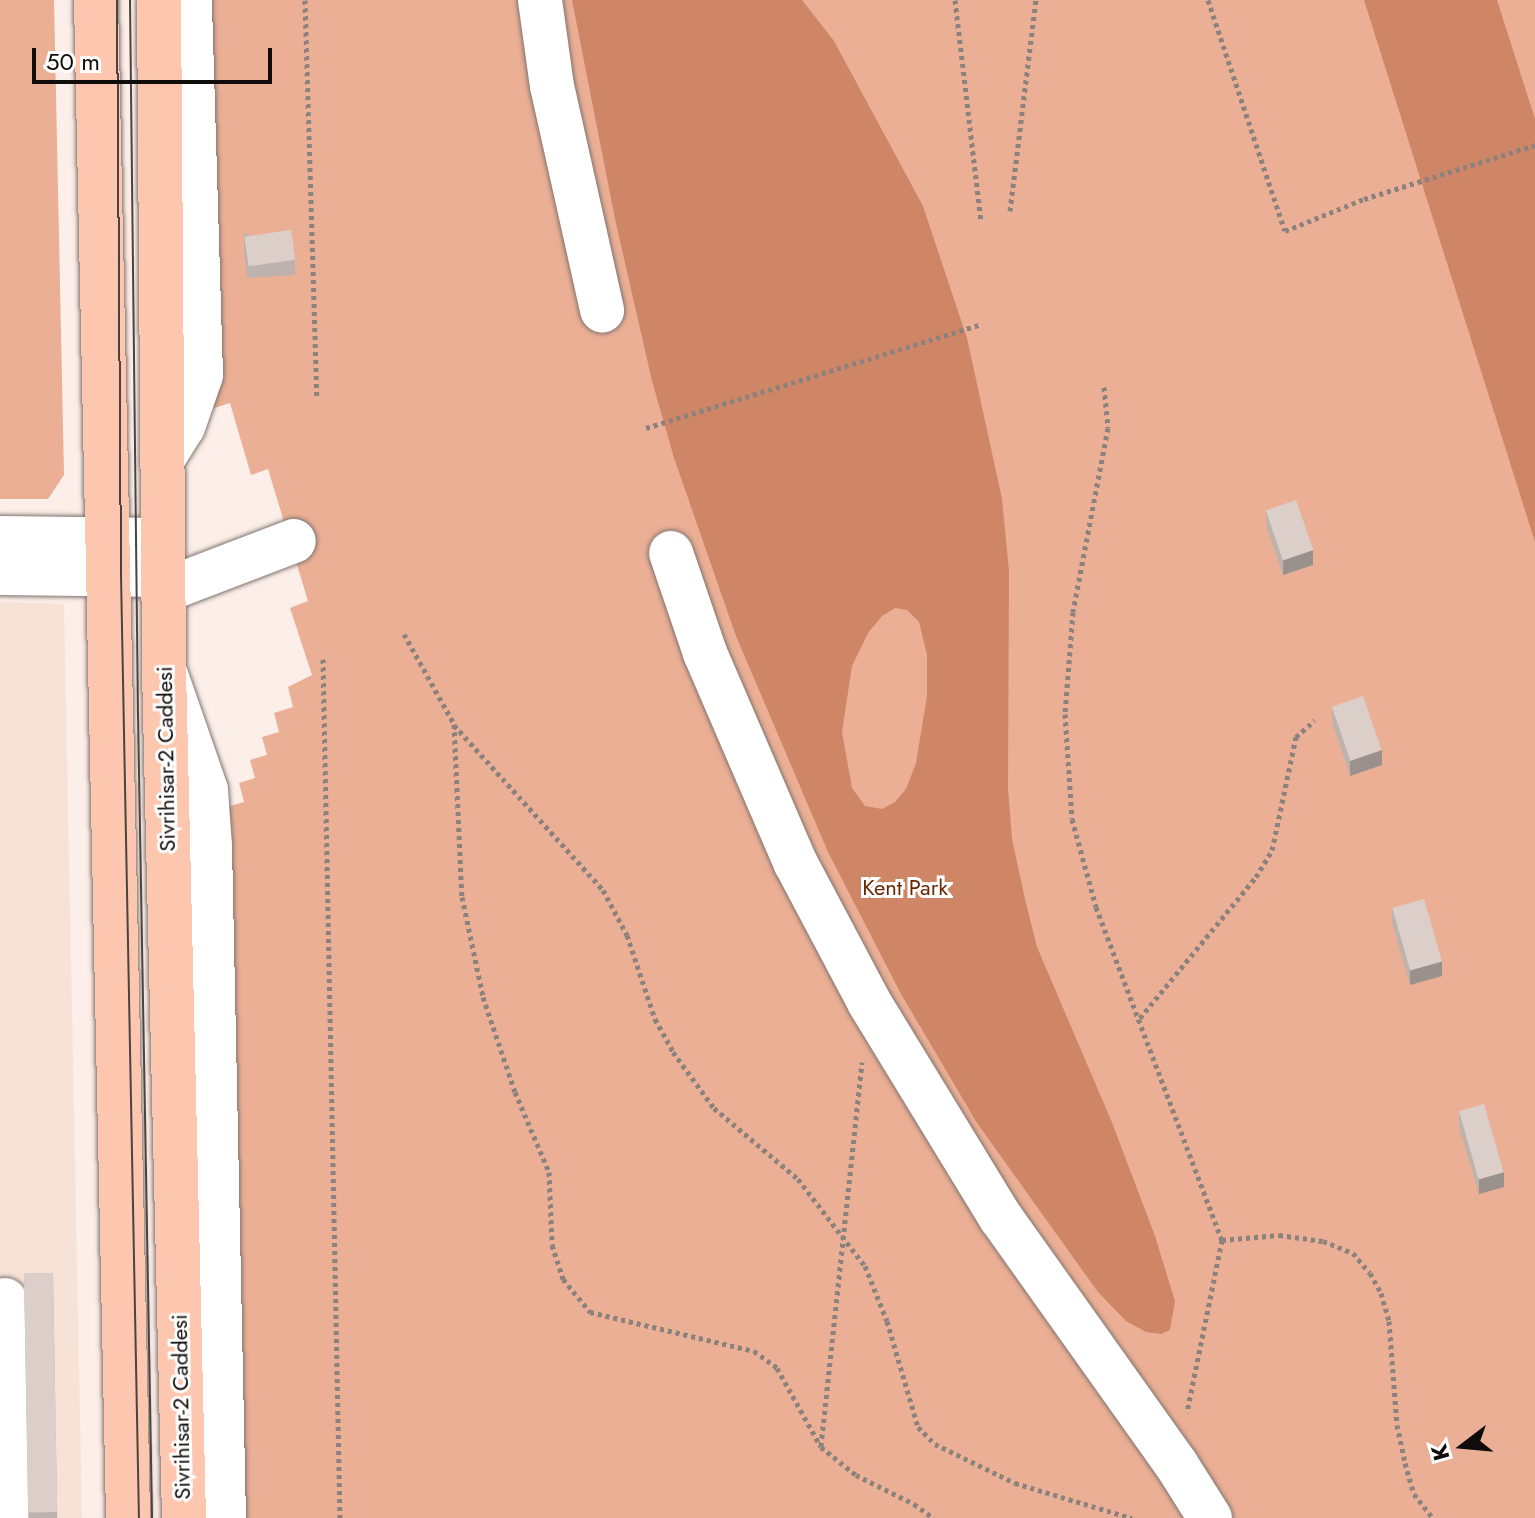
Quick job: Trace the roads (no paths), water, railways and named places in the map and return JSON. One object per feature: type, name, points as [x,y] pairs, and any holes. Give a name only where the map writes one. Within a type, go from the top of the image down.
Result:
[{"type":"main road","points":[[96,0],[128,1518]]},
{"type":"main road","name":"Sivrihisar-2 Caddesi","points":[[159,0],[164,670],[184,1518]]},
{"type":"street","points":[[162,460],[183,427],[201,375],[190,0]]},
{"type":"street","points":[[540,0],[552,86],[602,310]]},
{"type":"street","points":[[0,538],[163,569],[294,541]]},
{"type":"street","points":[[671,553],[705,653],[795,862],[869,1002],[1001,1218],[1176,1464],[1210,1518]]},
{"type":"street","points":[[0,573],[110,557]]},
{"type":"street","points":[[164,670],[206,790],[210,846],[224,1518]]},
{"type":"street","points":[[5,1300],[11,1518]]},
{"type":"tram line","points":[[117,0],[121,575],[139,1518]]},
{"type":"tram line","points":[[130,0],[152,1518]]},
{"type":"park label","name":"Kent Park","points":[[905,888]]}]
